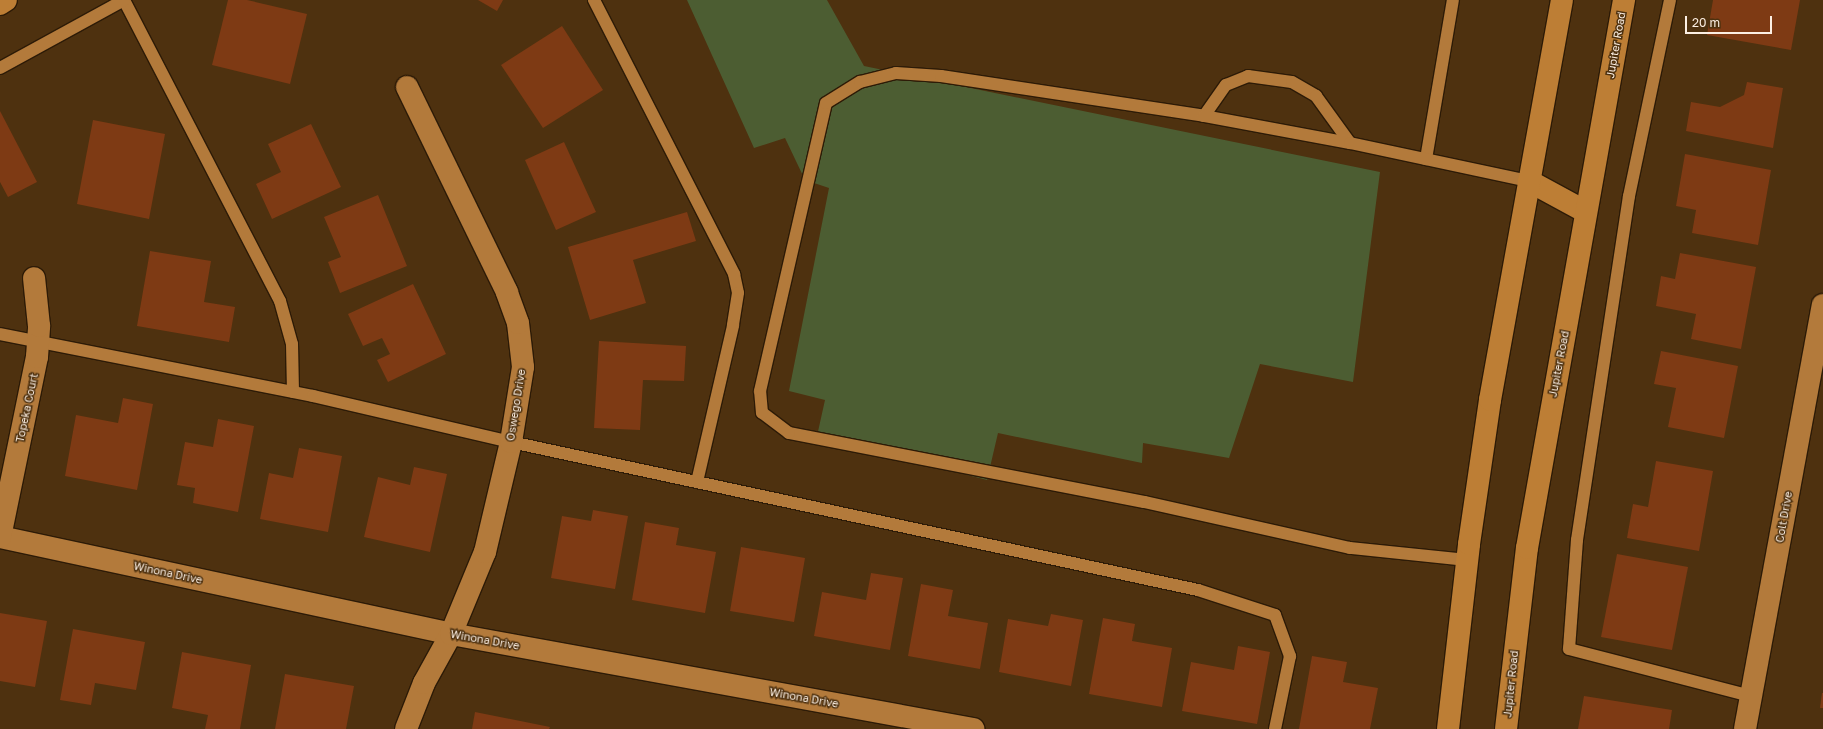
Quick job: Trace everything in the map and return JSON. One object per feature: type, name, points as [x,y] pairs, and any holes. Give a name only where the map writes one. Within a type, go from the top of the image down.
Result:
[{"type":"main road","points":[[0,4],[6,0]]},
{"type":"main road","points":[[1448,729],[1467,560],[1490,400],[1562,0]]},
{"type":"main road","name":"Jupiter Road","points":[[1506,729],[1527,548],[1624,0]]},
{"type":"main road","points":[[1529,181],[1586,212]]},
{"type":"street","name":"Oswego Drive","points":[[406,729],[424,683],[451,634],[485,552],[512,442],[523,367],[518,323],[507,292],[407,87]]},
{"type":"street","name":"Topeka Court","points":[[0,537],[37,357],[38,341],[34,278]]},
{"type":"street","name":"Colt Drive","points":[[1745,729],[1823,305]]},
{"type":"street","name":"Winona Drive","points":[[0,537],[451,634],[973,729]]},
{"type":"lane","points":[[0,68],[124,0],[280,301],[292,344],[293,392]]},
{"type":"lane","points":[[594,0],[734,274],[738,293],[733,326],[697,482]]},
{"type":"lane","points":[[1426,159],[1452,0]]},
{"type":"lane","points":[[1670,0],[1629,196],[1577,540],[1569,649],[1751,696]]},
{"type":"lane","points":[[1467,560],[1350,548],[1144,502],[789,432],[762,413],[760,391],[783,282],[796,238],[826,103],[860,82],[896,73],[941,76],[1204,116],[1350,143],[1529,181]]},
{"type":"lane","points":[[1204,116],[1226,85],[1248,76],[1292,82],[1316,96],[1350,143]]},
{"type":"lane","points":[[0,334],[293,392],[512,442],[1198,590],[1275,615],[1290,656],[1275,729]]},
{"type":"green space","points":[[687,0],[827,0],[864,66],[1380,172],[1353,382],[1260,364],[1229,458],[1143,443],[1142,463],[998,433],[987,480],[817,436],[825,400],[789,391],[829,188],[805,180],[785,138],[754,148]]},
{"type":"building","points":[[228,0],[247,0],[307,14],[290,84],[212,65]]},
{"type":"building","points":[[478,0],[503,0],[497,11]]},
{"type":"building","points":[[1713,0],[1800,0],[1791,50],[1707,35]]},
{"type":"building","points":[[562,26],[603,90],[543,128],[501,65]]},
{"type":"building","points":[[1747,82],[1783,88],[1773,148],[1686,131],[1691,102],[1720,107],[1744,95]]},
{"type":"building","points":[[0,111],[37,182],[8,197],[0,182]]},
{"type":"building","points":[[93,120],[165,134],[149,219],[77,204]]},
{"type":"building","points":[[311,124],[341,187],[272,219],[256,184],[281,172],[268,144]]},
{"type":"building","points":[[564,142],[596,212],[556,230],[525,160]]},
{"type":"building","points":[[1685,154],[1771,170],[1758,245],[1692,233],[1696,210],[1676,206]]},
{"type":"building","points":[[378,195],[407,266],[340,293],[328,262],[341,257],[324,217]]},
{"type":"building","points":[[687,212],[696,241],[633,260],[646,303],[590,320],[568,247]]},
{"type":"building","points":[[150,251],[211,261],[204,302],[235,307],[229,342],[137,326]]},
{"type":"building","points":[[1680,253],[1756,267],[1741,349],[1691,339],[1696,314],[1656,306],[1661,276],[1675,279]]},
{"type":"building","points":[[413,284],[446,354],[388,382],[377,360],[390,354],[382,338],[363,346],[348,314]]},
{"type":"building","points":[[599,341],[686,346],[684,381],[643,380],[640,430],[594,428]]},
{"type":"building","points":[[1661,351],[1738,366],[1724,438],[1668,427],[1676,388],[1654,384]]},
{"type":"building","points":[[123,398],[153,404],[137,490],[65,476],[76,415],[118,423]]},
{"type":"building","points":[[218,419],[254,426],[238,512],[193,503],[195,488],[177,485],[185,442],[213,447]]},
{"type":"building","points":[[299,448],[342,456],[328,532],[260,519],[269,473],[293,478]]},
{"type":"building","points":[[1656,461],[1713,471],[1699,551],[1627,538],[1633,504],[1648,507]]},
{"type":"building","points":[[414,467],[447,474],[430,552],[364,537],[378,477],[410,485]]},
{"type":"building","points":[[593,510],[628,516],[615,589],[551,578],[562,516],[591,521]]},
{"type":"building","points":[[645,522],[679,528],[676,545],[716,552],[705,613],[632,600]]},
{"type":"building","points":[[741,547],[805,558],[794,622],[730,611]]},
{"type":"building","points":[[1617,554],[1688,567],[1672,650],[1601,637]]},
{"type":"building","points":[[871,573],[903,578],[890,650],[814,636],[822,592],[866,600]]},
{"type":"building","points":[[921,584],[953,590],[948,616],[988,623],[980,669],[908,656]]},
{"type":"building","points":[[0,613],[47,621],[35,687],[0,681]]},
{"type":"building","points":[[1051,614],[1083,620],[1071,686],[999,672],[1008,619],[1048,626]]},
{"type":"building","points":[[1103,618],[1135,624],[1132,641],[1172,648],[1162,707],[1089,694]]},
{"type":"building","points":[[73,629],[145,642],[136,690],[95,683],[91,705],[60,700]]},
{"type":"building","points":[[1238,646],[1270,652],[1257,724],[1182,711],[1191,662],[1234,670]]},
{"type":"building","points":[[182,652],[251,665],[240,729],[205,729],[208,715],[172,708]]},
{"type":"building","points":[[1312,656],[1347,662],[1343,682],[1378,688],[1370,729],[1299,729]]},
{"type":"building","points":[[285,674],[354,686],[346,729],[275,729]]},
{"type":"building","points":[[1822,693],[1823,708],[1820,708]]},
{"type":"building","points":[[1584,696],[1672,710],[1669,729],[1578,729]]},
{"type":"building","points":[[475,712],[550,727],[549,729],[472,729]]}]
